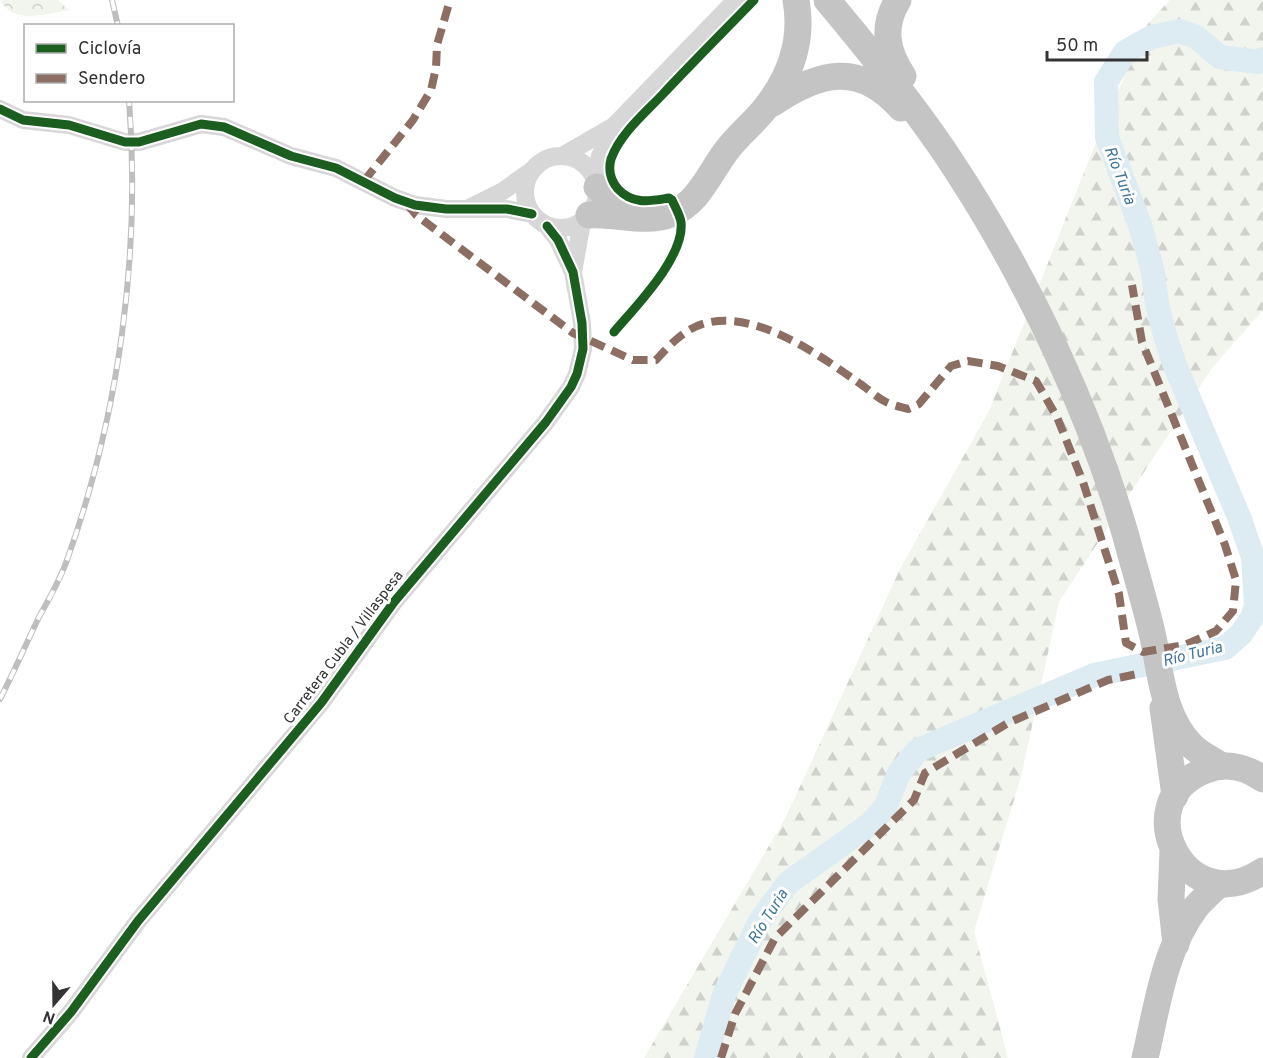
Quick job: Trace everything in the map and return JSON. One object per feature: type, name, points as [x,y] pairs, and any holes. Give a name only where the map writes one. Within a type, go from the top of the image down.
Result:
[{"type":"highway","points":[[767,107],[789,72],[794,57],[798,34],[796,0]]},
{"type":"highway","points":[[827,0],[885,69],[944,151]]},
{"type":"highway","points":[[898,0],[887,33],[889,50],[1047,333],[1079,404],[1130,548],[1170,714],[1192,746],[1222,766]]},
{"type":"highway","points":[[586,218],[646,217],[671,214],[694,198],[737,137],[767,107],[797,88],[821,78],[842,75],[865,82],[885,92],[898,105],[975,202]]},
{"type":"highway","points":[[596,182],[617,204],[646,217]]},
{"type":"highway","points":[[1163,692],[1163,718],[1175,796]]},
{"type":"highway","points":[[1263,779],[1245,769],[1222,766],[1211,768],[1190,778],[1175,796],[1167,817],[1169,840],[1173,851],[1187,870],[1197,876],[1219,884],[1242,882],[1263,871]]},
{"type":"highway","points":[[1173,851],[1171,899],[1176,944]]},
{"type":"highway","points":[[1145,1058],[1160,993],[1176,944],[1196,908],[1219,884]]},
{"type":"street","points":[[468,208],[503,191],[544,160],[562,156],[614,126],[736,0]]},
{"type":"street","points":[[0,109],[23,120],[69,125],[124,142],[139,142],[201,124],[224,127],[291,156],[336,168],[405,202],[438,209],[507,209],[532,214],[547,226],[566,228],[586,218],[596,203],[600,156],[614,126]]},
{"type":"street","points":[[562,156],[579,160],[589,169],[596,182]]},
{"type":"street","points":[[531,171],[525,195],[532,214]]},
{"type":"street","name":"Carretera Cubla / Villaspesa","points":[[573,272],[586,218]]},
{"type":"street","name":"Carretera Cubla / Villaspesa","points":[[31,1058],[71,1012],[138,921],[321,703],[394,602],[546,422],[566,394],[577,374],[583,349],[582,322],[573,272],[563,249],[547,226]]},
{"type":"green space","points":[[0,0],[58,0],[69,10],[41,15],[22,15],[13,13]]},
{"type":"green space","points":[[1170,0],[1263,0],[1263,310],[1212,368],[1059,602],[1021,777],[974,931],[1008,1058],[644,1058],[786,817],[900,569],[989,411],[1093,150],[1146,26]]},
{"type":"waterway","name":"Río Turia","points":[[706,1058],[724,995],[760,921],[788,883],[869,825],[885,808],[899,773],[918,750],[1094,675],[1225,648],[1241,634],[1252,618],[1256,605],[1253,557],[1239,517],[1174,363],[1165,335],[1157,304],[1153,272],[1140,225],[1107,137],[1106,82],[1125,52],[1152,37],[1180,31],[1196,37],[1220,57],[1258,62],[1263,59]]},
{"type":"railway","points":[[112,0],[118,24]]},
{"type":"railway","points":[[0,699],[64,567],[85,505],[113,391],[122,333],[132,216],[129,102]]},
{"type":"marked path","points":[[364,181],[413,120],[431,90],[436,68],[437,45],[450,0]]},
{"type":"marked path","points":[[407,204],[416,215],[573,333],[633,360],[656,360],[691,329],[711,322],[733,321],[779,334],[823,358],[882,400],[908,409],[919,404],[951,366],[968,361],[998,366],[1036,381],[1057,417],[1083,482],[1119,594],[1126,643],[1143,652],[1185,645],[1216,631],[1233,611],[1236,580],[1225,545],[1142,342],[1132,285]]},
{"type":"marked path","points":[[721,1058],[735,1014],[775,938],[914,800],[925,773],[1008,723],[1108,680],[1142,673]]},
{"type":"cycle path","points":[[614,332],[667,266],[680,236],[681,222],[669,198],[636,200],[618,189],[611,175],[611,159],[620,141],[633,125],[754,0]]},
{"type":"cycle path","points":[[0,109],[23,120],[69,125],[125,142],[139,142],[201,124],[224,127],[291,156],[336,168],[395,198],[415,205],[446,209],[507,209],[532,214]]},
{"type":"cycle path","points":[[31,1058],[71,1012],[138,921],[321,703],[394,602],[546,422],[571,387],[577,374],[583,349],[582,323],[573,272],[558,240],[547,226]]}]
